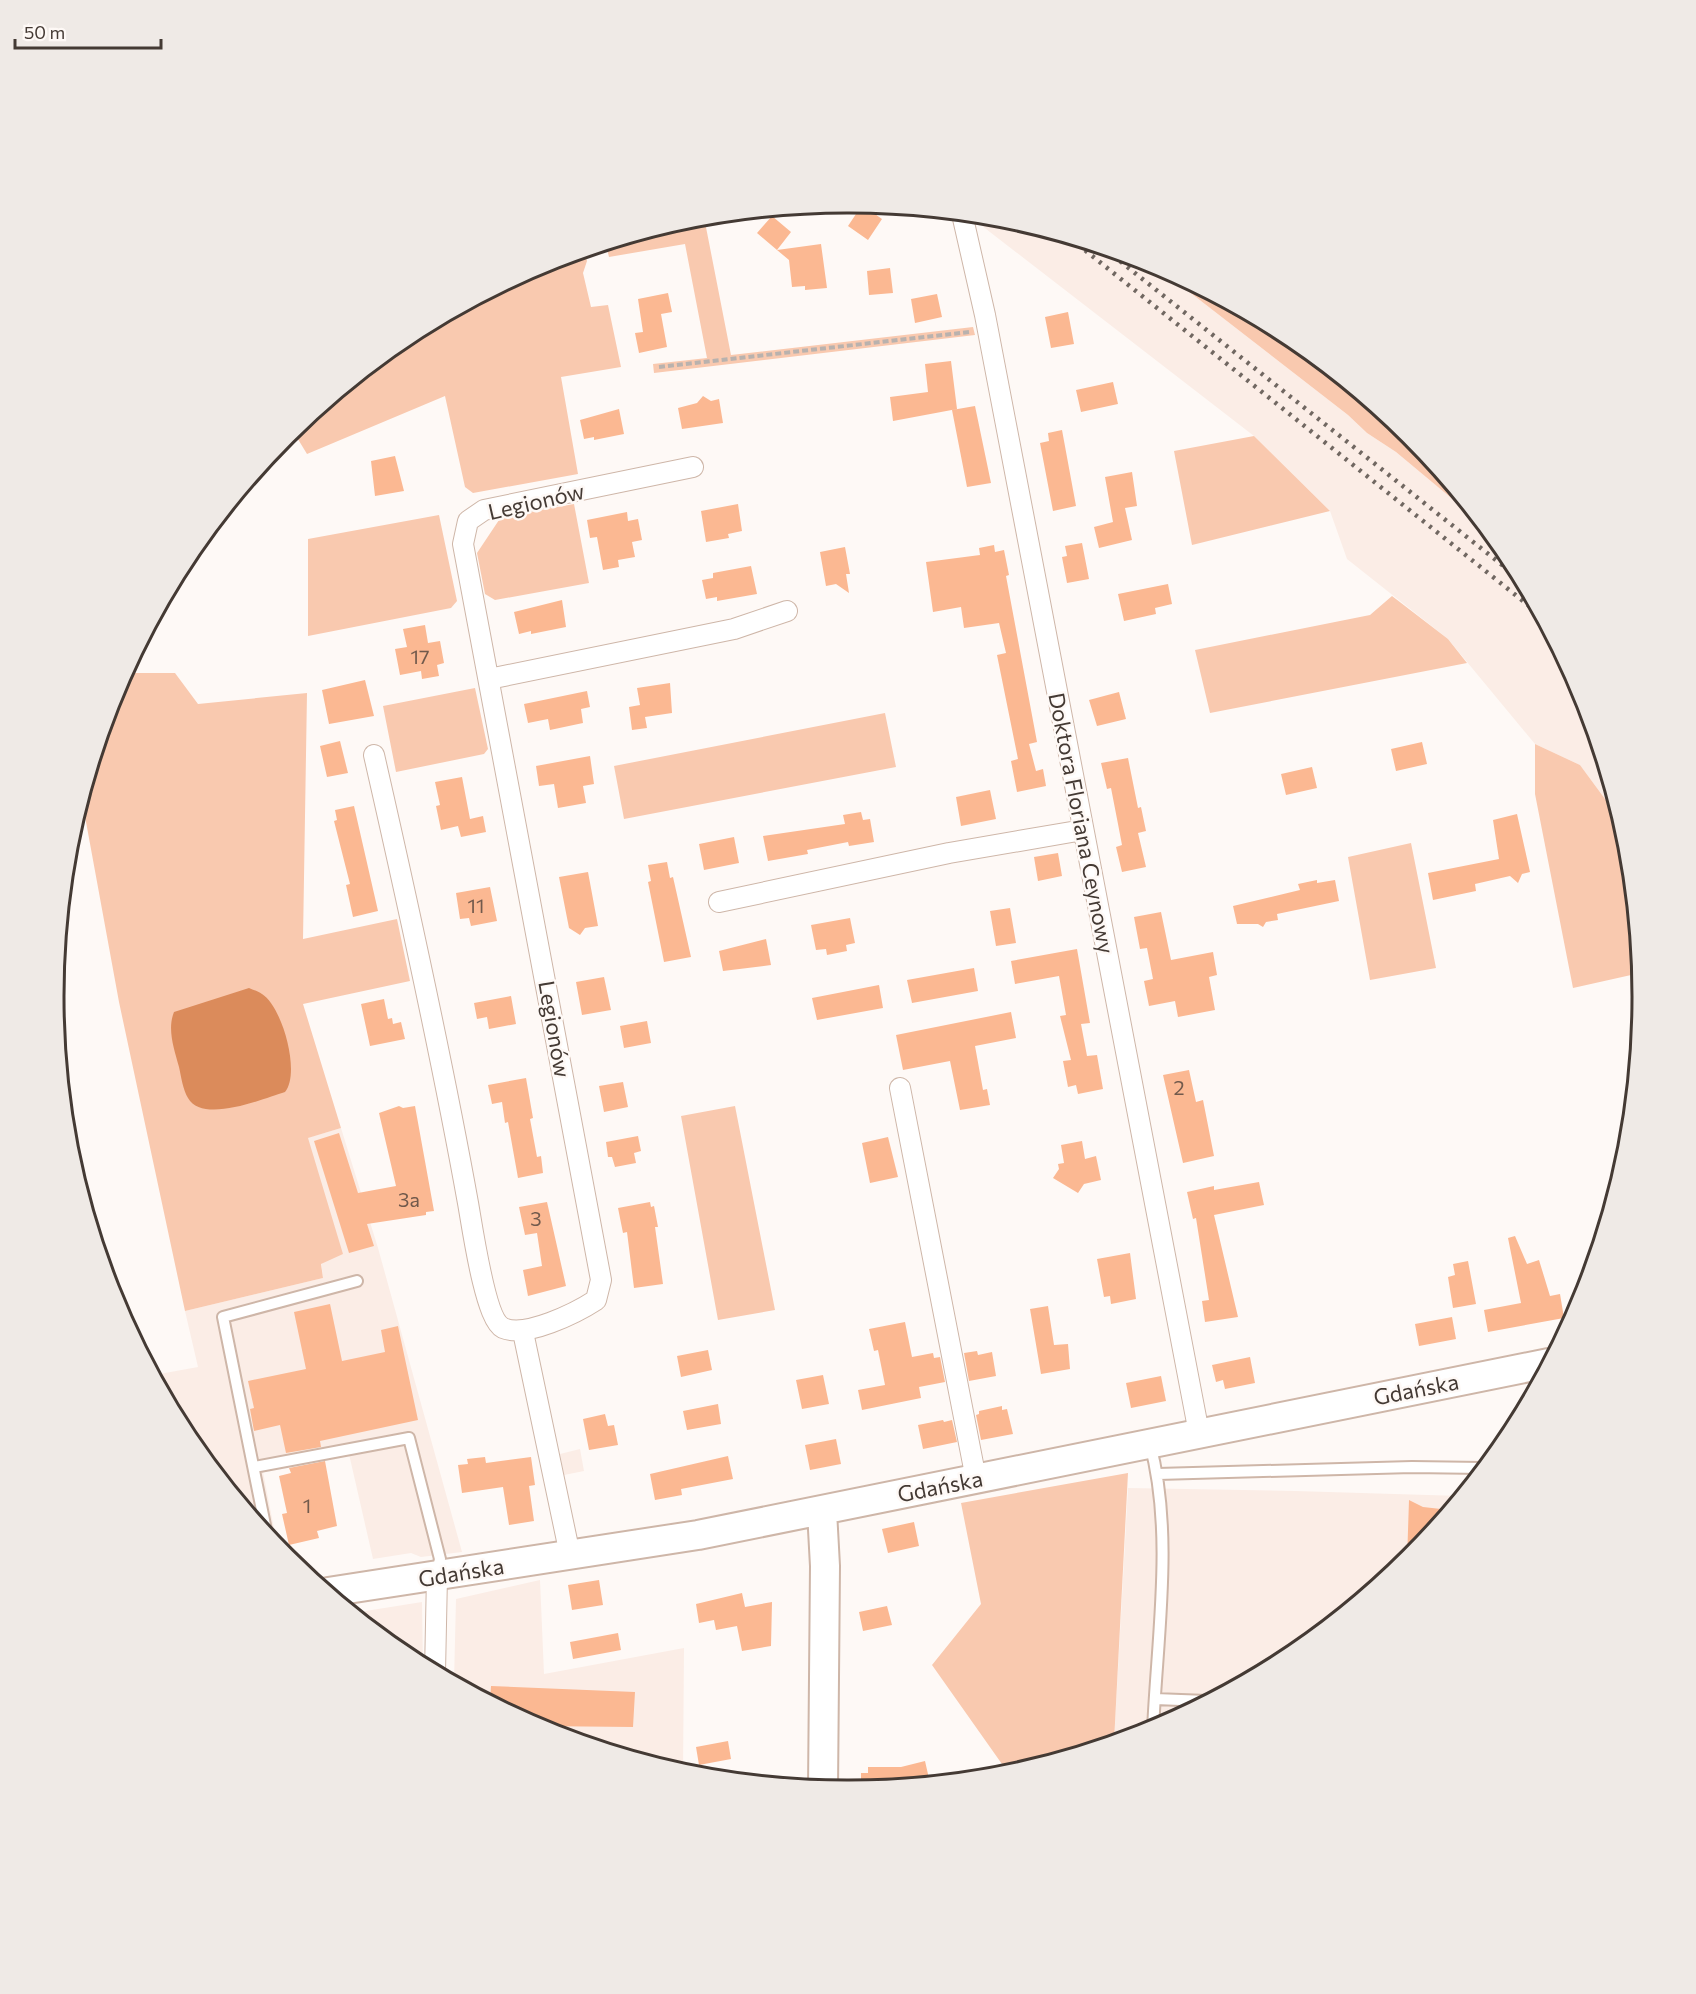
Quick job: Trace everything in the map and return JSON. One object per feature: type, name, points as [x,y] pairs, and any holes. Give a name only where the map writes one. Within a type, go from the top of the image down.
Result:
[{"type":"main road","name":"Gdańska","points":[[337,1591],[698,1535],[1540,1364]]},
{"type":"main road","points":[[822,1511],[825,1566],[822,1779]]},
{"type":"street","name":"Doktora Floriana Ceynowy","points":[[961,222],[985,315],[1198,1433]]},
{"type":"street","name":"Legionów","points":[[523,1332],[581,1310],[596,1300],[601,1280],[463,544],[468,521],[484,510],[693,467]]},
{"type":"street","points":[[489,679],[734,629],[787,611]]},
{"type":"street","points":[[374,755],[436,1031],[482,1280],[495,1321],[503,1328],[523,1332],[570,1555]]},
{"type":"street","points":[[719,902],[949,853],[1083,830]]},
{"type":"street","points":[[900,1088],[976,1479]]},
{"type":"street","points":[[435,1662],[436,1575]]},
{"type":"lane","points":[[264,1519],[223,1317],[357,1281]]},
{"type":"lane","points":[[254,1467],[409,1438],[440,1559],[436,1575]]},
{"type":"lane","points":[[1150,1443],[1158,1474],[1162,1546],[1154,1718]]},
{"type":"lane","points":[[1158,1474],[1412,1467],[1474,1468]]},
{"type":"lane","points":[[1155,1699],[1194,1700]]},
{"type":"path","points":[[659,367],[974,331]]},
{"type":"shaded area","points":[[982,226],[1051,240],[1100,255],[1188,291],[1348,415],[1367,433],[1396,452],[1453,500],[1470,520],[1527,605],[1551,650],[1590,745],[1607,801],[1580,765],[1535,744],[1448,639],[1347,559],[1330,511],[1254,436]]},
{"type":"shaded area","points":[[706,227],[731,355],[973,327],[975,335],[654,373],[653,364],[707,358],[685,244],[609,257],[608,251],[645,240]]},
{"type":"shaded area","points":[[586,259],[583,273],[591,307],[608,305],[621,367],[561,377],[578,474],[473,493],[465,487],[445,396],[307,454],[298,439],[371,375],[456,318],[501,294]]},
{"type":"shaded area","points":[[1188,291],[1240,318],[1325,375],[1402,443],[1453,500],[1396,452],[1367,433],[1348,415]]},
{"type":"shaded area","points":[[1254,436],[1330,511],[1192,545],[1174,451]]},
{"type":"shaded area","points":[[574,504],[589,583],[495,600],[485,594],[477,553],[501,517]]},
{"type":"shaded area","points":[[439,515],[457,601],[451,608],[308,636],[308,539]]},
{"type":"shaded area","points":[[1392,596],[1448,639],[1467,663],[1210,713],[1195,650],[1370,615]]},
{"type":"shaded area","points":[[135,673],[175,673],[198,704],[307,693],[303,939],[397,919],[410,981],[303,1004],[341,1128],[308,1138],[343,1254],[321,1264],[323,1278],[185,1311],[119,1002],[85,819],[106,745]]},
{"type":"shaded area","points":[[475,688],[488,749],[484,754],[396,772],[383,706]]},
{"type":"shaded area","points":[[885,713],[896,767],[624,819],[614,766]]},
{"type":"shaded area","points":[[1535,744],[1580,765],[1607,801],[1625,895],[1631,975],[1573,988],[1535,794]]},
{"type":"shaded area","points":[[1411,843],[1436,968],[1370,980],[1348,857]]},
{"type":"shaded area","points":[[249,988],[260,993],[269,1001],[282,1025],[287,1040],[291,1070],[285,1092],[234,1107],[206,1109],[196,1105],[188,1098],[185,1091],[173,1046],[171,1025],[174,1012]]},
{"type":"shaded area","points":[[735,1106],[775,1310],[718,1320],[681,1116]]},
{"type":"shaded area","points":[[341,1128],[378,1248],[462,1552],[421,1557],[411,1553],[373,1559],[349,1454],[263,1472],[274,1530],[226,1474],[161,1374],[198,1367],[185,1311],[323,1278],[307,1138]]},
{"type":"shaded area","points":[[580,1449],[584,1471],[564,1475],[560,1454]]},
{"type":"shaded area","points":[[1128,1473],[1114,1734],[1051,1754],[1002,1765],[932,1665],[981,1604],[961,1503]]},
{"type":"shaded area","points":[[1128,1488],[1452,1496],[1402,1551],[1325,1619],[1240,1676],[1195,1700],[1114,1734]]},
{"type":"shaded area","points":[[540,1580],[544,1674],[684,1648],[683,1762],[596,1739],[548,1721],[501,1700],[454,1675],[456,1599]]},
{"type":"shaded area","points":[[422,1602],[423,1654],[371,1619],[362,1612]]},
{"type":"building","points":[[856,213],[875,214],[882,219],[868,240],[848,226]]},
{"type":"building","points":[[774,217],[791,232],[777,250],[757,233],[771,218]]},
{"type":"building","points":[[821,244],[827,288],[805,290],[805,286],[792,287],[789,260],[777,250]]},
{"type":"building","points":[[890,268],[893,293],[869,295],[867,271]]},
{"type":"building","points":[[668,293],[672,312],[661,314],[667,347],[639,353],[635,333],[643,332],[638,299]]},
{"type":"building","points":[[937,294],[942,317],[915,323],[911,299]]},
{"type":"building","points":[[1068,312],[1074,344],[1051,348],[1045,317]]},
{"type":"building","points":[[951,361],[957,409],[893,421],[890,397],[928,392],[925,364]]},
{"type":"building","points":[[1113,382],[1118,404],[1081,412],[1076,390]]},
{"type":"building","points":[[703,396],[711,401],[719,399],[723,423],[682,429],[678,408],[697,403]]},
{"type":"building","points":[[975,406],[991,483],[967,487],[952,410]]},
{"type":"building","points":[[619,409],[624,434],[594,440],[594,437],[584,439],[580,420]]},
{"type":"building","points":[[1062,430],[1076,506],[1053,511],[1040,443],[1049,441],[1048,433]]},
{"type":"building","points":[[395,456],[404,491],[375,496],[371,461]]},
{"type":"building","points":[[1132,472],[1137,506],[1125,508],[1132,540],[1099,548],[1094,527],[1113,522],[1105,477]]},
{"type":"building","points":[[738,504],[742,531],[728,534],[729,538],[706,542],[701,511]]},
{"type":"building","points":[[627,512],[628,521],[638,519],[642,540],[632,542],[635,557],[618,560],[619,567],[603,570],[597,537],[590,538],[587,520]]},
{"type":"building","points":[[1082,543],[1089,579],[1067,583],[1062,557],[1067,556],[1065,546]]},
{"type":"building","points":[[994,545],[995,552],[1004,550],[1009,575],[1006,576],[1037,742],[1029,744],[1036,771],[1043,769],[1046,786],[1017,792],[1011,761],[1018,759],[997,655],[1006,653],[999,623],[964,628],[961,607],[933,612],[926,562],[980,555],[979,548]]},
{"type":"building","points":[[845,547],[850,574],[846,574],[849,593],[836,584],[826,586],[820,552]]},
{"type":"building","points":[[751,566],[757,594],[717,601],[717,597],[706,599],[702,580],[713,578],[713,573]]},
{"type":"building","points":[[1168,584],[1172,604],[1155,608],[1156,614],[1124,621],[1118,594]]},
{"type":"building","points":[[562,600],[566,627],[519,634],[514,612]]},
{"type":"building","points":[[425,625],[428,643],[440,641],[444,663],[437,665],[439,676],[422,679],[421,671],[400,675],[395,649],[407,647],[403,629]]},
{"type":"building","points":[[365,680],[374,716],[329,724],[322,690]]},
{"type":"building","points":[[670,683],[672,713],[645,717],[647,728],[632,730],[629,707],[640,705],[637,688]]},
{"type":"building","points":[[587,691],[590,707],[581,709],[583,723],[550,730],[548,719],[528,723],[524,704]]},
{"type":"building","points":[[1119,692],[1126,719],[1097,726],[1089,700]]},
{"type":"building","points":[[340,741],[348,773],[327,777],[320,746]]},
{"type":"building","points":[[1422,742],[1427,764],[1396,771],[1391,749]]},
{"type":"building","points":[[590,756],[594,784],[583,786],[586,803],[558,808],[554,784],[539,786],[536,766]]},
{"type":"building","points":[[1128,758],[1138,808],[1141,807],[1146,831],[1138,833],[1146,867],[1122,872],[1116,847],[1122,845],[1118,824],[1111,788],[1107,789],[1101,763]]},
{"type":"building","points":[[1312,767],[1317,788],[1286,795],[1281,774]]},
{"type":"building","points":[[462,777],[470,819],[483,816],[486,832],[461,837],[458,826],[441,830],[436,806],[440,805],[435,782]]},
{"type":"building","points":[[990,790],[996,819],[961,826],[956,797]]},
{"type":"building","points":[[354,806],[378,911],[353,917],[346,885],[350,884],[334,821],[337,820],[335,810]]},
{"type":"building","points":[[861,812],[863,820],[870,819],[874,842],[849,846],[848,842],[807,850],[808,854],[768,861],[763,836],[845,824],[843,815]]},
{"type":"building","points":[[1517,814],[1530,872],[1522,874],[1518,883],[1510,876],[1475,884],[1476,891],[1433,900],[1428,873],[1499,859],[1493,820]]},
{"type":"building","points":[[734,837],[739,863],[704,870],[699,844]]},
{"type":"building","points":[[1058,853],[1062,876],[1038,881],[1034,857]]},
{"type":"building","points":[[667,862],[670,878],[673,877],[691,957],[664,962],[648,882],[651,881],[648,865]]},
{"type":"building","points":[[588,872],[598,926],[585,928],[580,935],[569,928],[559,877]]},
{"type":"building","points":[[1317,880],[1317,883],[1335,880],[1339,901],[1277,914],[1278,920],[1266,922],[1263,927],[1258,924],[1237,924],[1233,906],[1300,890],[1298,884]]},
{"type":"building","points":[[490,887],[497,921],[471,926],[469,918],[460,919],[456,893]]},
{"type":"building","points":[[1010,908],[1016,943],[996,946],[990,911]]},
{"type":"building","points":[[1161,912],[1171,960],[1213,952],[1217,975],[1209,977],[1215,1010],[1178,1017],[1175,1001],[1149,1006],[1144,981],[1153,979],[1147,948],[1140,949],[1134,917]]},
{"type":"building","points":[[850,918],[855,943],[846,945],[847,951],[827,955],[826,949],[816,950],[811,925]]},
{"type":"building","points":[[766,939],[771,965],[723,971],[719,951]]},
{"type":"building","points":[[1077,949],[1090,1023],[1081,1024],[1087,1056],[1097,1055],[1103,1089],[1078,1094],[1076,1085],[1068,1087],[1063,1061],[1071,1060],[1060,1016],[1066,1015],[1059,976],[1015,984],[1011,961]]},
{"type":"building","points":[[974,968],[978,991],[912,1003],[907,980]]},
{"type":"building","points":[[604,977],[611,1010],[582,1015],[576,982]]},
{"type":"building","points":[[879,985],[883,1008],[817,1020],[812,998]]},
{"type":"building","points":[[511,996],[516,1024],[489,1029],[487,1017],[477,1019],[474,1003]]},
{"type":"building","points":[[384,999],[388,1019],[392,1018],[393,1024],[401,1022],[405,1039],[370,1046],[361,1004]]},
{"type":"building","points":[[1011,1012],[1016,1038],[975,1046],[983,1090],[987,1089],[990,1105],[960,1110],[950,1061],[903,1070],[896,1035]]},
{"type":"building","points":[[647,1021],[651,1043],[624,1048],[620,1026]]},
{"type":"building","points":[[1189,1070],[1196,1102],[1203,1100],[1214,1156],[1183,1163],[1163,1075]]},
{"type":"building","points":[[526,1078],[533,1118],[530,1119],[537,1157],[541,1156],[543,1173],[518,1178],[502,1102],[492,1104],[488,1085]]},
{"type":"building","points":[[623,1082],[628,1107],[604,1112],[599,1086]]},
{"type":"building","points":[[399,1106],[403,1108],[415,1106],[434,1211],[426,1212],[426,1215],[367,1224],[374,1246],[349,1253],[314,1141],[339,1133],[358,1193],[396,1186],[379,1113]]},
{"type":"building","points":[[638,1136],[641,1151],[634,1153],[636,1163],[615,1167],[612,1157],[608,1157],[606,1142]]},
{"type":"building","points":[[888,1137],[898,1177],[870,1183],[862,1143]]},
{"type":"building","points":[[1082,1141],[1085,1159],[1096,1156],[1101,1180],[1084,1184],[1078,1193],[1053,1178],[1059,1169],[1058,1164],[1064,1163],[1061,1145]]},
{"type":"building","points":[[1259,1182],[1264,1205],[1214,1215],[1238,1317],[1205,1322],[1202,1301],[1209,1300],[1196,1218],[1193,1219],[1187,1192],[1214,1186],[1214,1190]]},
{"type":"building","points":[[547,1202],[566,1286],[528,1296],[523,1270],[542,1266],[537,1233],[525,1235],[519,1207]]},
{"type":"building","points":[[650,1202],[651,1207],[654,1206],[658,1227],[655,1227],[663,1284],[634,1288],[627,1232],[623,1233],[618,1208]]},
{"type":"building","points":[[1515,1236],[1527,1264],[1539,1260],[1550,1296],[1560,1294],[1562,1318],[1488,1332],[1484,1310],[1521,1303],[1508,1238]]},
{"type":"building","points":[[1130,1253],[1136,1299],[1111,1304],[1110,1296],[1104,1297],[1097,1259]]},
{"type":"building","points":[[1468,1261],[1476,1304],[1453,1308],[1448,1277],[1455,1275],[1453,1264]]},
{"type":"building","points":[[330,1304],[342,1361],[385,1352],[381,1330],[398,1326],[418,1420],[320,1441],[321,1447],[286,1453],[280,1425],[254,1431],[250,1409],[254,1408],[248,1381],[306,1369],[294,1312]]},
{"type":"building","points":[[1048,1306],[1054,1345],[1068,1344],[1070,1369],[1041,1374],[1030,1309]]},
{"type":"building","points":[[1452,1317],[1456,1339],[1419,1346],[1415,1324]]},
{"type":"building","points":[[905,1322],[912,1357],[933,1353],[934,1358],[940,1357],[945,1382],[919,1387],[921,1398],[862,1410],[858,1390],[885,1385],[878,1350],[874,1351],[869,1329]]},
{"type":"building","points":[[708,1350],[712,1370],[681,1377],[677,1356]]},
{"type":"building","points":[[977,1351],[978,1355],[992,1352],[996,1376],[969,1381],[964,1353]]},
{"type":"building","points":[[1250,1357],[1255,1383],[1225,1389],[1223,1380],[1216,1382],[1212,1365]]},
{"type":"building","points":[[823,1375],[829,1404],[802,1409],[796,1380]]},
{"type":"building","points":[[1161,1376],[1166,1401],[1131,1408],[1126,1383]]},
{"type":"building","points":[[718,1404],[721,1424],[687,1430],[683,1411]]},
{"type":"building","points":[[1002,1406],[1002,1410],[1007,1409],[1013,1434],[981,1440],[976,1415],[979,1411]]},
{"type":"building","points":[[605,1414],[608,1426],[614,1425],[618,1445],[589,1450],[583,1419]]},
{"type":"building","points":[[943,1420],[944,1422],[952,1420],[957,1442],[923,1449],[918,1425]]},
{"type":"building","points":[[836,1439],[841,1464],[810,1470],[805,1445]]},
{"type":"building","points":[[728,1456],[733,1479],[681,1489],[682,1495],[655,1500],[650,1474]]},
{"type":"building","points":[[485,1457],[486,1463],[531,1457],[535,1485],[529,1486],[534,1521],[509,1525],[503,1487],[462,1493],[458,1465],[468,1464],[467,1459]]},
{"type":"building","points":[[325,1461],[337,1526],[317,1531],[319,1538],[289,1545],[282,1514],[287,1513],[279,1476],[291,1473],[289,1468]]},
{"type":"building","points":[[1409,1500],[1423,1507],[1441,1509],[1437,1514],[1408,1545]]},
{"type":"building","points":[[914,1522],[919,1546],[888,1553],[882,1529]]},
{"type":"building","points":[[599,1580],[603,1605],[572,1610],[568,1585]]},
{"type":"building","points":[[742,1593],[745,1607],[772,1602],[771,1646],[742,1651],[737,1626],[716,1630],[714,1620],[699,1623],[696,1604]]},
{"type":"building","points":[[887,1606],[892,1625],[863,1631],[859,1612]]},
{"type":"building","points":[[618,1633],[621,1650],[573,1659],[570,1642]]},
{"type":"building","points":[[491,1686],[635,1692],[633,1727],[562,1726],[490,1694]]},
{"type":"building","points":[[728,1741],[731,1759],[699,1765],[696,1747]]},
{"type":"building","points":[[925,1761],[928,1776],[861,1780],[861,1773],[868,1773],[868,1767],[901,1767]]},
{"type":"railway","points":[[1085,251],[1526,603]]},
{"type":"railway","points":[[1123,264],[1500,563]]}]
